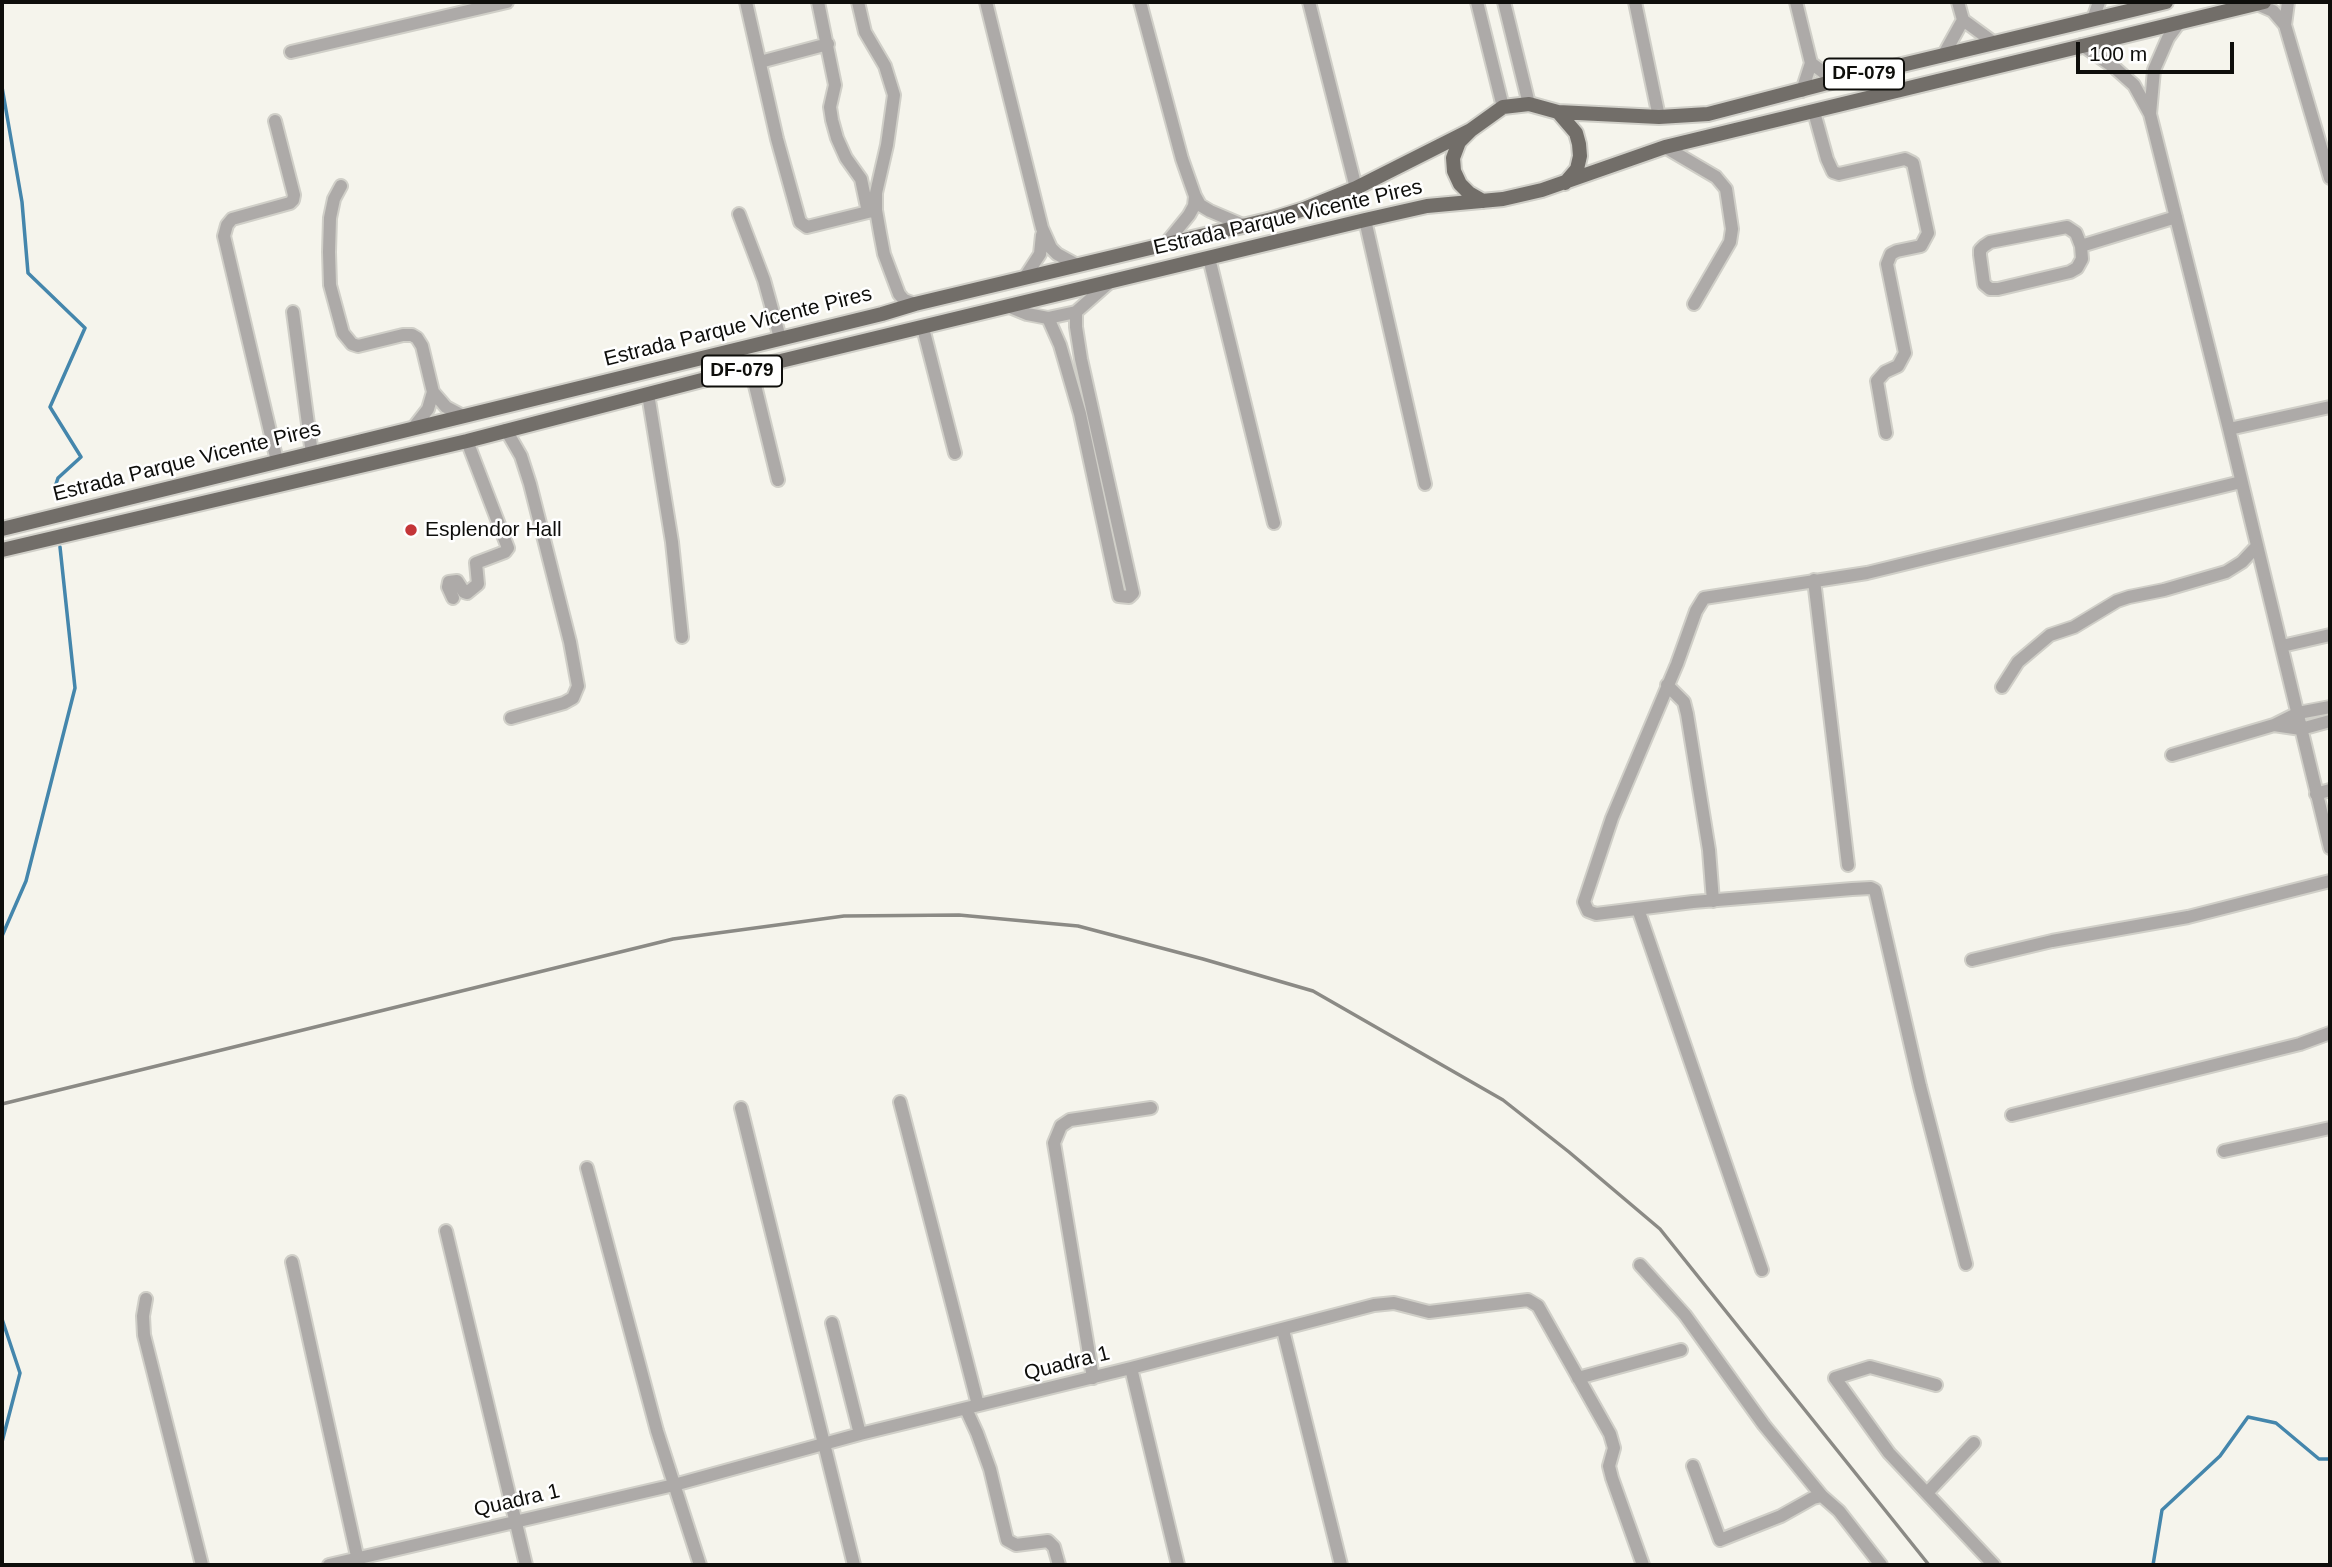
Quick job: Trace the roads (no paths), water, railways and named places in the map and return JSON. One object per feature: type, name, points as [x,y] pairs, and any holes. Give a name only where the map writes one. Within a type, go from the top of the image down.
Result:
[{"type":"main road","name":"DF-079","points":[[2166,2],[1993,42],[1708,114],[1659,117],[1558,112],[1529,104],[1503,107],[1459,142],[1452,158],[1454,171],[1460,184],[1483,201],[1527,194],[1564,184],[1665,148],[2261,3]]},
{"type":"main road","points":[[1558,112],[1576,133],[1580,156],[1577,169],[1564,184]]},
{"type":"main road","name":"Estrada Parque Vicente Pires","points":[[2,529],[1304,209],[1356,188],[1471,130]]},
{"type":"main road","name":"Estrada Parque Vicente Pires","points":[[2,550],[467,441],[648,394],[1365,220],[1427,206],[1483,201]]},
{"type":"main road","points":[[758,344],[758,367]]},
{"type":"main road","points":[[731,351],[736,362],[736,373]]},
{"type":"street","points":[[290,52],[508,2]]},
{"type":"street","points":[[746,2],[777,139],[800,222],[807,227],[872,211]]},
{"type":"street","points":[[818,2],[835,85],[830,107],[837,138],[846,158],[861,179],[894,283],[905,300],[915,304]]},
{"type":"street","points":[[858,2],[865,32],[885,66],[894,95],[887,145],[872,211]]},
{"type":"street","points":[[986,2],[1042,228],[1043,243],[1040,254],[1025,277]]},
{"type":"street","points":[[1140,2],[1182,159],[1195,196],[1200,205],[1243,225]]},
{"type":"street","points":[[1310,2],[1356,188]]},
{"type":"street","points":[[1477,2],[1503,107]]},
{"type":"street","points":[[1504,2],[1529,104]]},
{"type":"street","points":[[1635,2],[1659,117]]},
{"type":"street","points":[[1796,2],[1811,63],[1802,91]]},
{"type":"street","points":[[1958,2],[1963,20],[1993,42]]},
{"type":"street","points":[[2093,19],[2099,2]]},
{"type":"street","points":[[2288,2],[2285,25],[2330,178]]},
{"type":"street","points":[[2261,3],[2273,11],[2285,25]]},
{"type":"street","points":[[1943,56],[1963,20]]},
{"type":"street","points":[[2150,114],[2154,70],[2168,38],[2179,23]]},
{"type":"street","points":[[760,62],[828,44]]},
{"type":"street","points":[[2082,45],[2134,85],[2150,114],[2230,429],[2330,848]]},
{"type":"street","points":[[1811,63],[1835,81]]},
{"type":"street","points":[[1814,111],[1833,172],[1839,174],[1905,159],[1913,163],[1928,233],[1921,246],[1896,251],[1891,254],[1887,264],[1905,353],[1898,366],[1885,372],[1877,381],[1886,433]]},
{"type":"street","points":[[275,121],[293,200],[232,219],[224,236],[277,461]]},
{"type":"street","points":[[1665,148],[1716,177],[1726,189],[1732,229],[1730,242],[1694,304]]},
{"type":"street","points":[[341,186],[334,199],[330,218],[329,251],[330,285],[343,333],[358,346],[403,335],[417,338],[422,346],[433,392],[446,407],[463,416]]},
{"type":"street","points":[[1167,242],[1189,215],[1195,196]]},
{"type":"street","points":[[739,214],[764,280],[780,338]]},
{"type":"street","points":[[2081,246],[2176,217]]},
{"type":"street","points":[[1365,220],[1425,484]]},
{"type":"street","points":[[2067,227],[2076,233],[2081,246],[2081,264],[2070,272],[1998,289],[1990,289],[1984,284],[1980,250],[1990,242],[2067,227]]},
{"type":"street","points":[[1042,228],[1051,248],[1077,265]]},
{"type":"street","points":[[1209,258],[1274,523]]},
{"type":"street","points":[[1010,307],[1048,318],[1076,312],[1111,281]]},
{"type":"street","points":[[882,314],[892,299],[894,283]]},
{"type":"street","points":[[293,312],[312,454]]},
{"type":"street","points":[[1076,312],[1086,412],[1133,593],[1129,597],[1119,596],[1104,489]]},
{"type":"street","points":[[1048,318],[1086,412]]},
{"type":"street","points":[[923,328],[955,453]]},
{"type":"street","points":[[1066,363],[1081,359]]},
{"type":"street","points":[[758,367],[778,480]]},
{"type":"street","points":[[414,426],[428,409],[433,392]]},
{"type":"street","points":[[648,394],[672,542],[682,637]]},
{"type":"street","points":[[2230,429],[2330,407]]},
{"type":"street","points":[[506,430],[521,456],[530,484],[570,642],[578,686],[573,698],[564,703],[511,718]]},
{"type":"street","points":[[453,598],[448,587],[449,582],[457,581],[467,593],[478,584],[476,563],[505,552],[508,548],[467,441]]},
{"type":"street","points":[[1966,1264],[1920,1086],[1875,890],[1852,889],[1596,914],[1588,911],[1584,902],[1612,818],[1696,611],[1704,598],[1875,571],[2241,482]]},
{"type":"street","points":[[2002,687],[2018,662],[2050,635],[2074,627],[2117,601],[2226,572],[2242,562],[2257,547]]},
{"type":"street","points":[[1814,580],[1849,865]]},
{"type":"street","points":[[2283,646],[2330,635]]},
{"type":"street","points":[[1667,685],[1684,702],[1687,714],[1709,850],[1713,901]]},
{"type":"street","points":[[2172,755],[2274,725],[2298,713],[2330,707]]},
{"type":"street","points":[[2274,725],[2301,729],[2330,721]]},
{"type":"street","points":[[2316,794],[2330,790]]},
{"type":"street","points":[[1972,960],[2052,941],[2188,917],[2330,881]]},
{"type":"street","points":[[1638,909],[1762,1270]]},
{"type":"street","points":[[2012,1115],[2300,1045],[2330,1033]]},
{"type":"street","points":[[900,1102],[977,1433],[990,1469],[1007,1540],[1016,1545],[1048,1541],[1054,1547],[1059,1565]]},
{"type":"street","points":[[741,1108],[854,1565]]},
{"type":"street","points":[[1093,1378],[1054,1143],[1061,1126],[1070,1120],[1151,1108]]},
{"type":"street","points":[[2224,1151],[2330,1128]]},
{"type":"street","points":[[587,1168],[642,1379],[700,1565]]},
{"type":"street","points":[[446,1231],[526,1565]]},
{"type":"street","points":[[292,1262],[358,1561]]},
{"type":"street","points":[[1640,1265],[1685,1315],[1764,1425],[1822,1496],[1839,1511],[1881,1565]]},
{"type":"street","points":[[146,1299],[143,1316],[145,1335],[202,1565]]},
{"type":"street","name":"Quadra 1","points":[[329,1565],[358,1561],[515,1521],[674,1485],[860,1434],[1385,1303],[1403,1304],[1429,1312],[1528,1300],[1538,1307],[1613,1443],[1610,1470],[1643,1565]]},
{"type":"street","points":[[832,1323],[860,1434]]},
{"type":"street","points":[[1283,1330],[1341,1565]]},
{"type":"street","points":[[1578,1378],[1681,1350]]},
{"type":"street","points":[[1936,1385],[1870,1367],[1835,1378],[1889,1453],[1994,1565]]},
{"type":"street","points":[[1131,1368],[1178,1565]]},
{"type":"street","points":[[1927,1493],[1974,1443]]},
{"type":"street","points":[[1693,1466],[1720,1540],[1781,1516],[1813,1498],[1822,1496]]},
{"type":"waterway","points":[[2,87],[22,202],[28,273],[85,328],[50,407],[81,457],[58,478],[54,490]]},
{"type":"waterway","points":[[2,936],[26,881],[75,688],[60,547]]},
{"type":"waterway","points":[[2,1319],[20,1373],[2,1442]]},
{"type":"waterway","points":[[2153,1565],[2162,1510],[2220,1456],[2248,1417],[2276,1423],[2319,1459],[2330,1459]]},
{"type":"railway","points":[[2,1104],[673,939],[844,916],[959,915],[1078,926],[1313,991],[1503,1100],[1660,1229],[1929,1565]]},
{"type":"place","name":"Esplendor Hall","points":[[411,530]]}]
